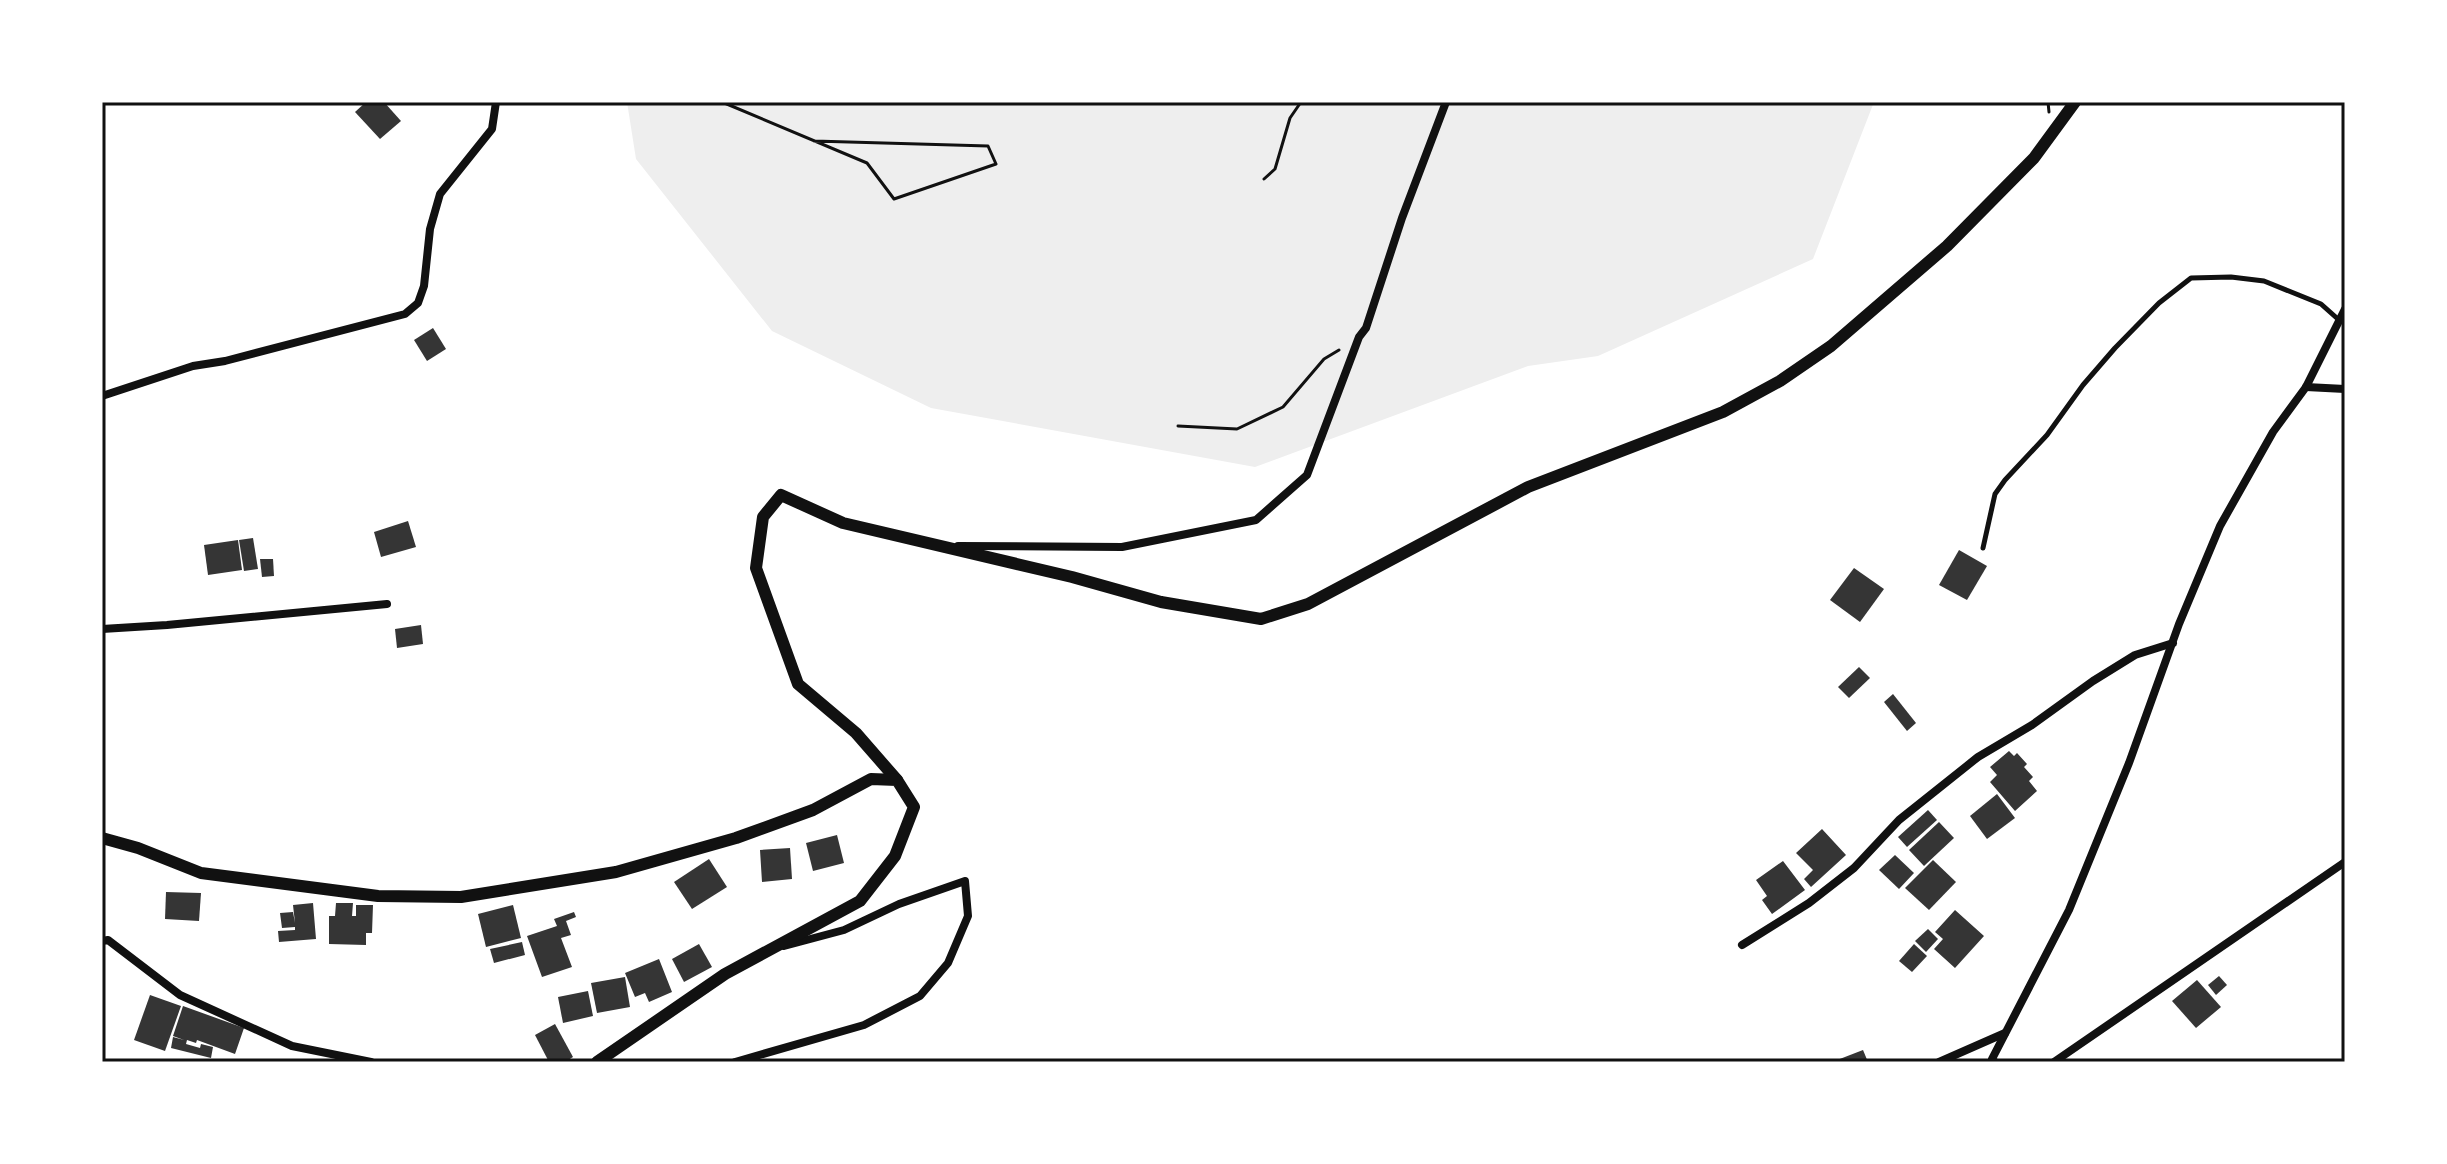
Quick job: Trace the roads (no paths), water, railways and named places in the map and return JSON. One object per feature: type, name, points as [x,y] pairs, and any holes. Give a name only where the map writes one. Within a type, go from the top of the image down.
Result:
[{"type":"street","points":[[102,396],[193,366],[225,361],[405,314],[418,303],[424,286],[430,229],[440,194],[492,129],[496,102]]},
{"type":"street","points":[[936,546],[1122,547],[1256,520],[1307,475],[1359,337],[1366,328],[1402,218],[1446,102]]},
{"type":"street","points":[[597,1062],[725,974],[860,901],[895,856],[914,807],[897,780],[856,733],[798,684],[756,568],[763,517],[781,495],[843,523],[1072,577],[1161,602],[1261,619],[1308,604],[1528,487],[1723,412],[1780,381],[1831,346],[1947,246],[2034,158],[2075,102]]},
{"type":"street","points":[[1995,1062],[1992,1059],[2069,910],[2139,739],[2220,526],[2273,432],[2306,387],[2345,309]]},
{"type":"street","points":[[2306,387],[2345,389]]},
{"type":"street","points":[[102,629],[387,604]]},
{"type":"street","points":[[1742,945],[1809,903],[1854,868],[1899,820],[1978,757],[2032,725],[2135,655],[2173,643]]},
{"type":"street","points":[[102,838],[138,848],[201,873],[378,896],[461,897],[616,872],[736,838],[813,810],[871,779],[897,780]]},
{"type":"street","points":[[2054,1062],[2345,862]]},
{"type":"street","points":[[735,1062],[864,1025],[920,996],[948,963],[968,916],[965,881],[899,904],[844,930],[768,951]]},
{"type":"street","points":[[102,941],[108,940],[180,995],[292,1046],[371,1062]]},
{"type":"street","points":[[1939,1062],[2006,1033]]},
{"type":"lane","points":[[1983,548],[1995,494],[2005,480],[2047,435],[2083,385],[2115,348],[2159,303],[2191,278],[2231,277],[2264,281],[2321,304],[2339,321]]}]
